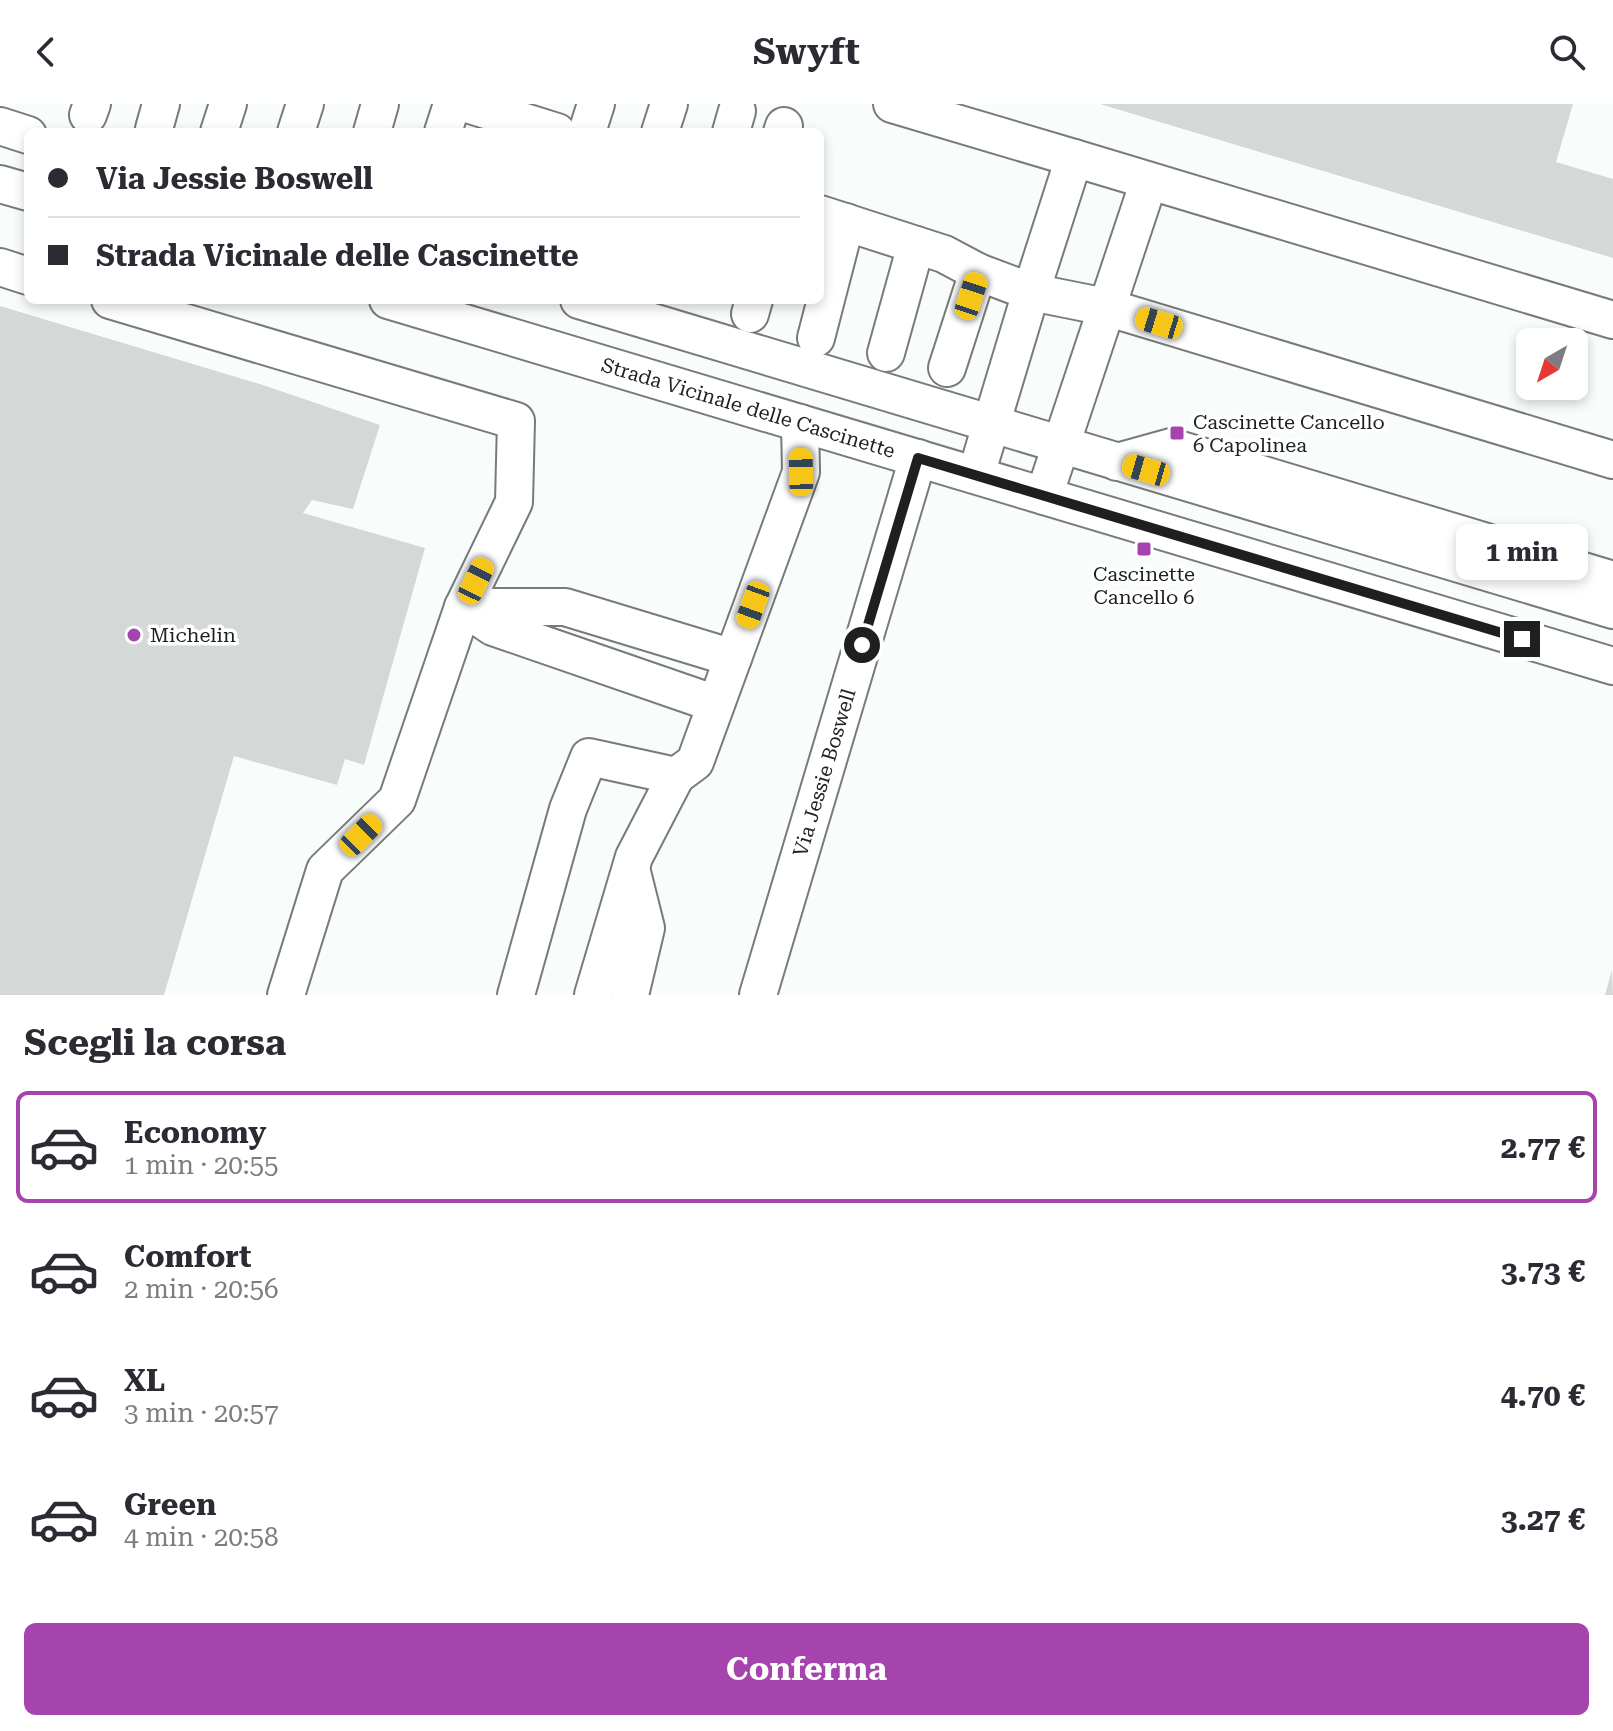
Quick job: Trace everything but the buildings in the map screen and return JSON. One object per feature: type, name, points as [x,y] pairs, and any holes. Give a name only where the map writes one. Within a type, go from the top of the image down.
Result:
[{"type":"street","points":[[220,128],[228,104]]},
{"type":"street","points":[[297,128],[305,104]]},
{"type":"street","points":[[373,128],[380,104]]},
{"type":"street","points":[[444,128],[452,104]]},
{"type":"street","points":[[467,104],[545,128]]},
{"type":"street","points":[[588,128],[596,104]]},
{"type":"street","points":[[661,128],[669,104]]},
{"type":"street","points":[[892,104],[1613,320]]},
{"type":"street","points":[[0,126],[24,134]]},
{"type":"street","points":[[976,475],[1074,158]]},
{"type":"street","points":[[1044,496],[1149,181]]},
{"type":"street","points":[[0,184],[24,191]]},
{"type":"street","points":[[824,282],[833,218],[944,254],[978,272],[1031,292],[1106,307],[1613,460]]},
{"type":"street","points":[[886,353],[916,245]]},
{"type":"street","points":[[0,267],[24,275]]},
{"type":"street","points":[[947,368],[978,272]]},
{"type":"street","points":[[123,304],[516,421],[514,502],[463,607],[397,800],[325,870],[286,995]]},
{"type":"street","name":"Strada Vicinale delle Cascinette","points":[[401,304],[1613,666]]},
{"type":"street","points":[[592,304],[1613,610]]},
{"type":"street","points":[[816,338],[821,304]]},
{"type":"street","points":[[593,995],[631,868],[676,776],[695,762],[801,472],[800,423]]},
{"type":"street","points":[[1117,462],[1167,446],[1613,580]]},
{"type":"street","name":"Via Jessie Boswell","points":[[758,995],[918,458]]},
{"type":"street","points":[[1217,548],[1231,496]]},
{"type":"street","points":[[463,607],[565,607],[725,681]]},
{"type":"street","points":[[463,607],[493,627],[725,681]]},
{"type":"street","points":[[516,995],[568,809],[589,757],[676,776]]},
{"type":"street","points":[[630,995],[646,928],[631,868]]},
{"type":"place","name":"Cascinette Cancello 6 Capolinea","points":[[1177,433]]},
{"type":"place","name":"Cascinette Cancello 6","points":[[1144,549]]},
{"type":"place","name":"Michelin","points":[[134,635]]},
{"type":"route","points":[[862,645],[918,458],[1522,639]]}]
